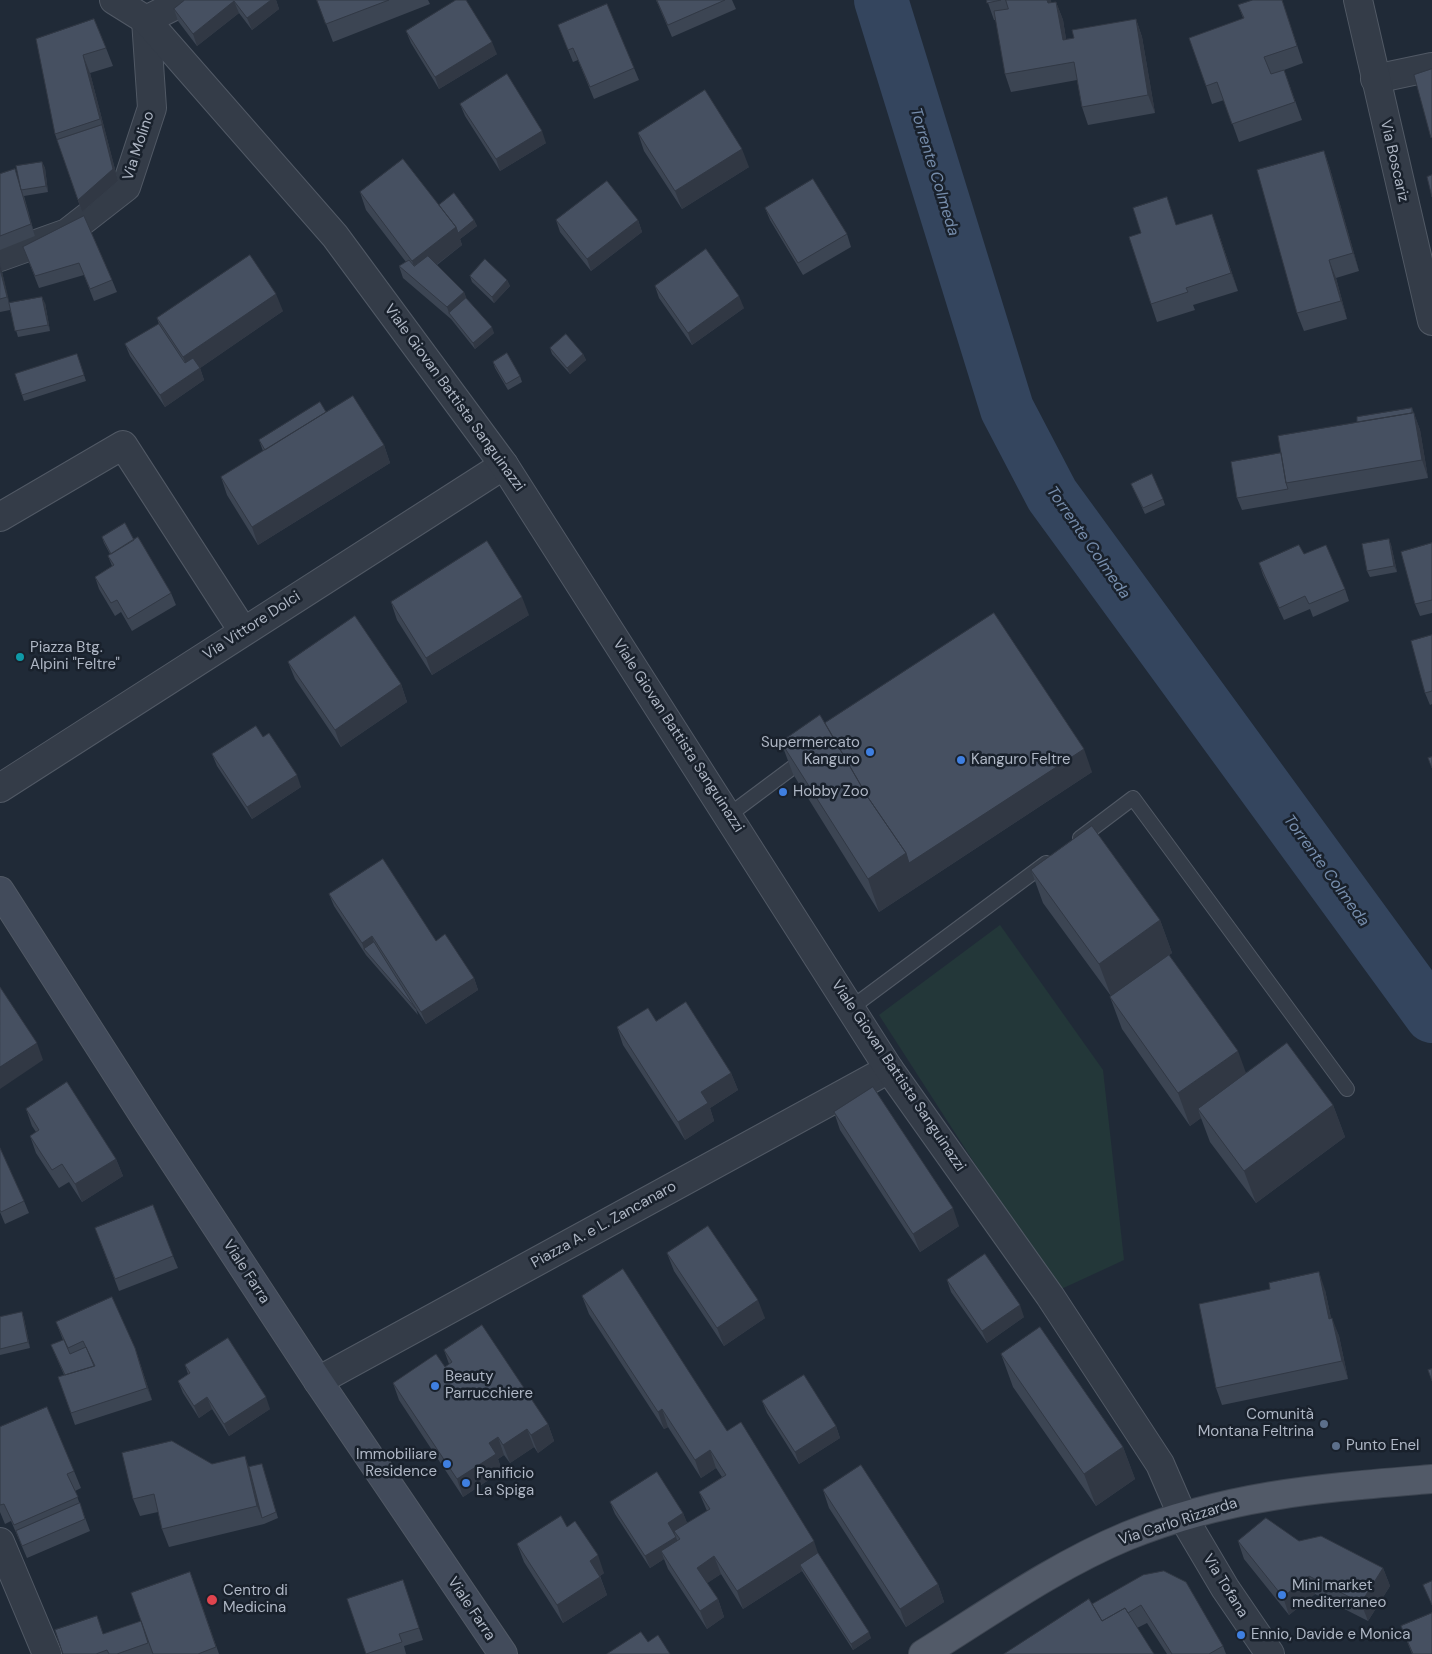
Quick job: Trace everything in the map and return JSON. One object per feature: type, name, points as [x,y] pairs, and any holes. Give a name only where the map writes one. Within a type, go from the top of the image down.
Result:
[{"type":"main road","name":"Viale Farra","points":[[0,891],[146,1119],[318,1381],[501,1652]]},
{"type":"main road","name":"Via Carlo Rizzarda","points":[[923,1654],[1090,1554],[1126,1537],[1184,1517],[1248,1499],[1279,1493],[1432,1479]]},
{"type":"street","name":"Viale Giovan Battista Sanguinazzi","points":[[114,0],[146,20],[335,236],[504,465],[729,815],[889,1069],[1055,1304],[1160,1464],[1184,1517]]},
{"type":"street","points":[[146,20],[186,0]]},
{"type":"street","name":"Via Boscariz","points":[[1358,0],[1432,317]]},
{"type":"street","name":"Via Molino","points":[[0,257],[67,233],[126,187],[152,108],[146,20]]},
{"type":"street","points":[[1375,79],[1432,67]]},
{"type":"street","points":[[0,517],[122,445],[242,632]]},
{"type":"street","name":"Via Vittore Dolci","points":[[0,788],[504,465]]},
{"type":"street","name":"Piazza A. e L. Zancanaro","points":[[318,1381],[889,1069]]},
{"type":"street","name":"Via Tofana","points":[[1184,1517],[1225,1588],[1270,1654]]},
{"type":"street","points":[[0,1542],[47,1654]]},
{"type":"lane","points":[[729,815],[817,750]]},
{"type":"lane","points":[[1072,844],[1133,798],[1347,1089]]},
{"type":"lane","points":[[851,1008],[1056,855]]},
{"type":"green space","points":[[1000,925],[1103,1070],[1124,1260],[1057,1291],[879,1015]]},
{"type":"building","points":[[185,0],[271,0],[247,18],[234,1],[193,34],[174,9]]},
{"type":"building","points":[[317,0],[389,0],[326,24]]},
{"type":"building","points":[[456,0],[466,0],[492,42],[435,77],[406,31]]},
{"type":"building","points":[[657,0],[725,0],[668,25]]},
{"type":"building","points":[[987,0],[1001,0],[987,3]]},
{"type":"building","points":[[1006,0],[1047,0],[1048,3],[1056,2],[1063,40],[1074,38],[1072,30],[1136,19],[1148,95],[1082,107],[1074,62],[1005,74],[994,11],[1008,9]]},
{"type":"building","points":[[1253,0],[1282,0],[1297,46],[1264,57],[1271,74],[1284,70],[1295,102],[1232,124],[1217,82],[1206,86],[1189,38],[1244,18],[1238,5]]},
{"type":"building","points":[[607,4],[634,68],[590,87],[573,48],[568,50],[558,25]]},
{"type":"building","points":[[94,19],[106,48],[83,55],[100,119],[55,134],[36,39]]},
{"type":"building","points":[[1432,69],[1432,137],[1431,138],[1414,75]]},
{"type":"building","points":[[507,74],[542,131],[496,159],[460,104]]},
{"type":"building","points":[[705,90],[742,149],[675,191],[638,133]]},
{"type":"building","points":[[102,125],[113,169],[78,200],[57,140]]},
{"type":"building","points":[[1324,151],[1353,253],[1329,260],[1341,301],[1297,313],[1257,170]]},
{"type":"building","points":[[403,159],[456,227],[412,261],[360,192]]},
{"type":"building","points":[[42,162],[46,186],[21,190],[16,166]]},
{"type":"building","points":[[15,169],[31,224],[0,236],[0,174]]},
{"type":"building","points":[[1432,175],[1432,197],[1427,177]]},
{"type":"building","points":[[813,179],[847,234],[798,263],[765,208]]},
{"type":"building","points":[[607,181],[638,220],[587,259],[556,220]]},
{"type":"building","points":[[454,193],[474,220],[458,233],[456,227],[439,205]]},
{"type":"building","points":[[1167,197],[1176,225],[1212,214],[1231,273],[1186,288],[1188,292],[1151,304],[1129,237],[1141,233],[1133,208]]},
{"type":"building","points":[[84,216],[112,280],[90,289],[79,263],[35,276],[23,247]]},
{"type":"building","points":[[706,249],[739,296],[688,333],[655,286]]},
{"type":"building","points":[[250,255],[276,294],[183,357],[157,318]]},
{"type":"building","points":[[428,256],[464,292],[447,307],[399,266],[409,260],[414,266]]},
{"type":"building","points":[[485,259],[507,280],[492,297],[470,276]]},
{"type":"building","points":[[0,269],[7,297],[0,299]]},
{"type":"building","points":[[42,297],[48,325],[15,331],[9,303]]},
{"type":"building","points":[[466,298],[492,327],[473,343],[449,313]]},
{"type":"building","points":[[159,324],[185,363],[193,358],[200,368],[160,395],[125,344]]},
{"type":"building","points":[[566,334],[583,354],[567,368],[550,348]]},
{"type":"building","points":[[507,353],[520,376],[506,384],[493,362]]},
{"type":"building","points":[[77,354],[84,375],[22,395],[15,374]]},
{"type":"building","points":[[353,396],[384,445],[252,527],[221,477]]},
{"type":"building","points":[[320,402],[326,412],[265,450],[259,440]]},
{"type":"building","points":[[1412,408],[1412,413],[1357,422],[1357,417]]},
{"type":"building","points":[[1414,413],[1422,460],[1286,483],[1278,436]]},
{"type":"building","points":[[1281,453],[1288,489],[1237,498],[1231,462]]},
{"type":"building","points":[[1152,474],[1163,499],[1143,508],[1131,484]]},
{"type":"building","points":[[125,523],[134,540],[111,554],[102,537]]},
{"type":"building","points":[[138,537],[171,593],[128,619],[117,600],[111,603],[95,577],[114,565],[108,556]]},
{"type":"building","points":[[1389,539],[1394,566],[1367,571],[1362,544]]},
{"type":"building","points":[[487,541],[522,597],[426,658],[391,602]]},
{"type":"building","points":[[1432,543],[1432,600],[1415,604],[1401,552]]},
{"type":"building","points":[[1299,545],[1304,554],[1326,545],[1345,589],[1309,604],[1305,596],[1279,608],[1259,563]]},
{"type":"building","name":"Kanguro Feltre","points":[[994,613],[1084,749],[909,863],[906,853],[867,796],[825,723]]},
{"type":"building","points":[[355,616],[401,684],[335,730],[288,662]]},
{"type":"building","points":[[1432,635],[1432,691],[1425,693],[1411,641]]},
{"type":"building","points":[[820,715],[867,796],[906,853],[868,879],[781,742]]},
{"type":"building","points":[[256,726],[263,737],[269,733],[297,775],[247,807],[212,754]]},
{"type":"building","points":[[1432,757],[1432,768],[1428,758]]},
{"type":"building","points":[[1092,826],[1160,920],[1099,964],[1031,870]]},
{"type":"building","points":[[383,859],[436,941],[445,934],[474,978],[421,1012],[372,936],[362,943],[329,894]]},
{"type":"building","points":[[374,942],[416,1009],[364,949]]},
{"type":"building","points":[[1169,955],[1238,1051],[1178,1093],[1110,997]]},
{"type":"building","points":[[0,987],[37,1043],[0,1067]]},
{"type":"building","points":[[686,1002],[731,1073],[701,1092],[708,1103],[678,1122],[617,1027],[648,1008],[656,1021]]},
{"type":"building","points":[[1287,1043],[1333,1105],[1244,1171],[1198,1109]]},
{"type":"building","points":[[67,1082],[116,1159],[75,1184],[62,1164],[52,1170],[30,1136],[39,1130],[26,1109]]},
{"type":"building","points":[[873,1087],[953,1208],[913,1234],[834,1112]]},
{"type":"building","points":[[0,1148],[24,1201],[1,1212],[0,1210]]},
{"type":"building","points":[[153,1205],[173,1256],[115,1279],[95,1228]]},
{"type":"building","points":[[708,1226],[758,1300],[717,1328],[667,1253]]},
{"type":"building","points":[[985,1254],[1020,1305],[982,1331],[947,1280]]},
{"type":"building","points":[[623,1269],[727,1431],[741,1422],[814,1541],[737,1591],[714,1556],[697,1568],[718,1599],[700,1611],[661,1551],[680,1539],[674,1531],[710,1509],[699,1492],[726,1475],[710,1450],[695,1460],[662,1409],[658,1412],[582,1296]]},
{"type":"building","points":[[1319,1272],[1329,1319],[1332,1318],[1342,1361],[1216,1388],[1199,1304],[1270,1289],[1269,1283]]},
{"type":"building","points":[[112,1297],[135,1348],[147,1388],[71,1413],[58,1377],[95,1366],[83,1341],[68,1348],[56,1322]]},
{"type":"building","points":[[22,1312],[28,1342],[0,1349],[0,1317]]},
{"type":"building","points":[[482,1325],[548,1424],[531,1435],[527,1429],[503,1445],[498,1437],[489,1443],[496,1454],[457,1479],[393,1383],[436,1354],[445,1367],[452,1362],[444,1350]]},
{"type":"building","points":[[1040,1327],[1123,1447],[1084,1474],[1001,1354]]},
{"type":"building","points":[[228,1338],[266,1397],[224,1424],[207,1397],[194,1406],[178,1381],[190,1373],[185,1365]]},
{"type":"building","points":[[64,1340],[70,1354],[86,1347],[94,1366],[65,1375],[51,1345]]},
{"type":"building","points":[[1432,1369],[1432,1381],[1428,1370]]},
{"type":"building","points":[[804,1375],[836,1426],[795,1452],[762,1401]]},
{"type":"building","points":[[47,1407],[74,1471],[67,1474],[78,1497],[14,1525],[4,1504],[0,1505],[0,1427]]},
{"type":"building","points":[[172,1441],[212,1464],[245,1456],[257,1506],[162,1529],[154,1494],[133,1499],[122,1453]]},
{"type":"building","points":[[262,1464],[276,1512],[262,1518],[249,1467]]},
{"type":"building","points":[[861,1465],[938,1584],[900,1609],[823,1490]]},
{"type":"building","points":[[657,1472],[683,1513],[668,1523],[676,1537],[645,1556],[610,1502]]},
{"type":"building","points":[[80,1503],[85,1519],[22,1546],[16,1531]]},
{"type":"building","points":[[561,1516],[567,1527],[575,1521],[598,1555],[590,1561],[600,1577],[557,1605],[517,1544]]},
{"type":"building","points":[[1266,1518],[1299,1541],[1321,1536],[1383,1568],[1361,1603],[1309,1576],[1283,1597],[1238,1541]]},
{"type":"building","points":[[818,1553],[869,1632],[851,1644],[800,1565]]},
{"type":"building","points":[[1164,1571],[1186,1582],[1223,1646],[1209,1654],[1172,1654],[1141,1605],[1128,1613],[1125,1608],[1102,1621],[1092,1604],[1143,1575]]},
{"type":"building","points":[[190,1572],[216,1647],[198,1654],[153,1654],[131,1593]]},
{"type":"building","points":[[403,1580],[419,1628],[399,1634],[402,1642],[366,1654],[347,1599]]},
{"type":"building","points":[[1432,1581],[1432,1605],[1423,1585]]},
{"type":"building","points":[[1089,1599],[1102,1621],[1125,1608],[1154,1654],[1004,1654]]},
{"type":"building","points":[[1432,1613],[1432,1654],[1413,1654],[1401,1626]]},
{"type":"building","points":[[97,1616],[103,1634],[141,1621],[148,1643],[117,1654],[109,1654],[107,1650],[96,1654],[63,1654],[55,1630]]},
{"type":"building","points":[[641,1632],[648,1642],[658,1635],[670,1654],[607,1654]]},
{"type":"waterway","name":"Torrente Colmeda","points":[[881,0],[1007,409],[1052,495],[1432,1016]]},
{"type":"place","name":"Piazza Btg. Alpini \"Feltre\"","points":[[20,657]]},
{"type":"place","name":"Supermercato Kanguro","points":[[870,752]]},
{"type":"place","name":"Kanguro Feltre","points":[[961,760]]},
{"type":"place","name":"Hobby Zoo","points":[[783,792]]},
{"type":"place","name":"Beauty Parrucchiere","points":[[435,1386]]},
{"type":"place","name":"Comunità Montana Feltrina","points":[[1324,1424]]},
{"type":"place","name":"Punto Enel","points":[[1336,1446]]},
{"type":"place","name":"Immobiliare Residence","points":[[447,1464]]},
{"type":"place","name":"Panificio La Spiga","points":[[466,1483]]},
{"type":"place","name":"Mini market mediterraneo","points":[[1282,1595]]},
{"type":"place","name":"Centro di Medicina","points":[[212,1600]]},
{"type":"place","name":"Ennio, Davide e Monica","points":[[1241,1635]]}]
